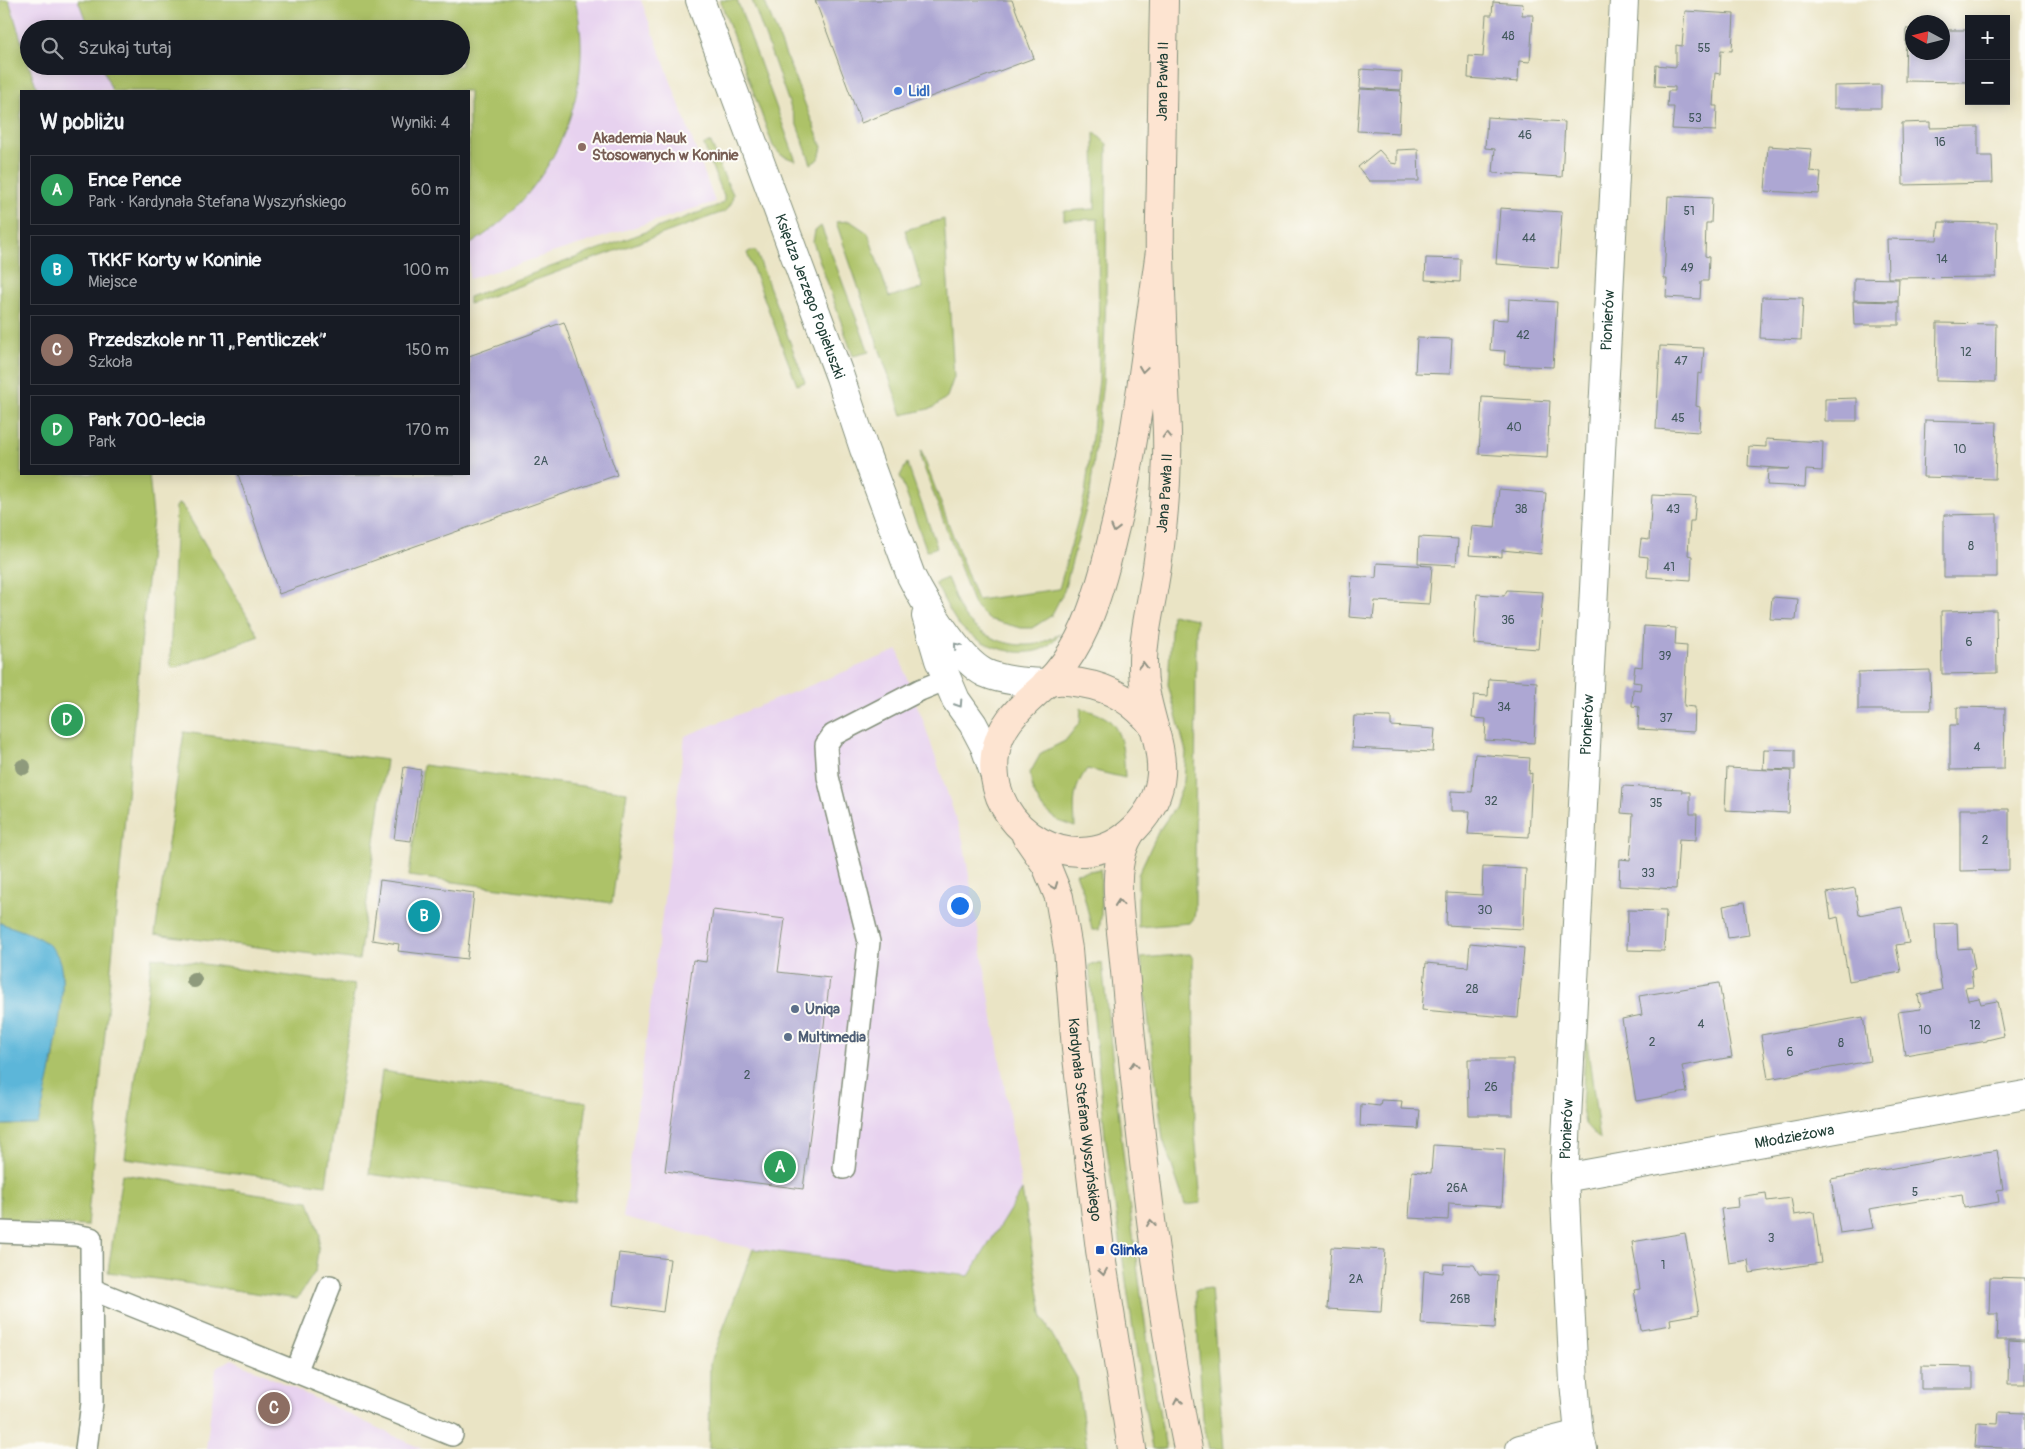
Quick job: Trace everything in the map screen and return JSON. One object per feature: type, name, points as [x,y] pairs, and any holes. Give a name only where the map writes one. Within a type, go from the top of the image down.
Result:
[{"type":"main road","name":"Jana Pawła II","points":[[1156,730],[1144,690],[1142,667],[1144,643],[1165,515],[1168,452],[1160,251],[1164,0]]},
{"type":"main road","name":"Jana Pawła II","points":[[1046,683],[1057,673],[1085,627],[1103,574],[1128,468],[1160,251]]},
{"type":"main road","points":[[1067,681],[1108,689],[1127,700],[1142,712],[1156,730],[1162,772],[1158,794],[1149,812],[1131,832],[1119,841],[1099,849],[1078,852],[1057,849],[1037,841],[1020,829],[1007,813],[998,794],[994,773],[995,752],[1002,732],[1012,714],[1046,683],[1067,681]]},
{"type":"main road","name":"Kardynała Stefana Wyszyńskiego","points":[[1020,829],[1046,865],[1059,897],[1068,949],[1076,1049],[1100,1250],[1132,1449]]},
{"type":"main road","points":[[1131,832],[1122,850],[1118,892],[1138,1114],[1155,1255],[1174,1379],[1188,1449]]},
{"type":"street","name":"Księdza Jerzego Popiełuszki","points":[[700,0],[840,377],[864,449],[911,576],[920,593],[953,642],[974,665],[986,673],[1002,678],[1046,683]]},
{"type":"street","name":"Pionierów","points":[[1581,1442],[1574,1382],[1564,1178],[1624,0]]},
{"type":"street","name":"Księdza Jerzego Popiełuszki","points":[[920,593],[938,660],[956,700],[973,724],[985,747],[994,773]]},
{"type":"street","name":"Młodzieżowa","points":[[1564,1178],[2025,1095]]},
{"type":"street","points":[[1520,1449],[1581,1442]]},
{"type":"lane","points":[[844,1168],[869,942],[828,777],[826,745],[833,736],[920,690],[947,679]]},
{"type":"lane","points":[[0,1232],[74,1235],[91,1238],[92,1403],[86,1449]]},
{"type":"lane","points":[[296,1372],[330,1286]]},
{"type":"lane","points":[[91,1289],[452,1434]]},
{"type":"shaded area","name":"Akademia Nauk Stosowanych w Koninie","points":[[0,0],[641,0],[715,202],[470,279],[470,90],[38,90],[33,75],[470,75],[470,20],[20,20],[20,43]]},
{"type":"shaded area","points":[[898,650],[963,840],[1022,1190],[969,1276],[753,1249],[623,1218],[685,736]]},
{"type":"shaded area","points":[[232,1359],[422,1449],[206,1449],[216,1368]]},
{"type":"green space","points":[[0,0],[9,0],[20,36],[20,75],[32,75],[38,90],[20,90],[20,475],[149,475],[153,517],[87,1226],[0,1222],[0,1125],[12,1125],[53,1066],[62,991],[62,971],[34,936],[0,923]]},
{"type":"green space","points":[[78,0],[575,0],[581,36],[580,71],[573,106],[561,139],[544,171],[523,199],[498,224],[470,244],[470,90],[112,90],[106,75],[470,75],[470,20],[86,20]]},
{"type":"green space","points":[[720,0],[737,0],[796,161],[781,155],[773,146]]},
{"type":"green space","points":[[752,0],[764,0],[822,147],[819,159],[811,164]]},
{"type":"green space","points":[[1094,132],[1107,144],[1106,294],[1103,381],[1090,494],[1064,591],[1051,616],[1032,628],[1021,628],[988,619],[974,605],[921,459],[921,450],[977,600],[1059,589],[1085,494],[1099,380],[1098,219],[1064,220],[1064,211],[1095,209]]},
{"type":"green space","points":[[711,142],[721,170],[733,194],[732,202],[726,211],[470,304],[470,297],[719,205],[724,201],[724,195],[704,145]]},
{"type":"green space","points":[[944,219],[954,377],[947,397],[933,408],[902,415],[836,222],[850,221],[868,233],[889,297],[923,288],[905,230]]},
{"type":"green space","points":[[821,226],[869,352],[853,356],[813,242],[815,231]]},
{"type":"green space","points":[[756,251],[805,382],[797,385],[747,253]]},
{"type":"green space","points":[[907,463],[937,547],[927,551],[900,476]]},
{"type":"green space","points":[[178,504],[182,505],[259,636],[174,668],[170,664],[176,507]]},
{"type":"green space","points":[[947,578],[957,604],[965,617],[978,629],[993,638],[1010,644],[1031,645],[1060,634],[1048,646],[1036,651],[1010,651],[984,643],[963,629],[950,612],[935,583]]},
{"type":"green space","points":[[1172,614],[1196,619],[1195,911],[1194,918],[1190,923],[1138,927],[1138,875],[1158,832],[1175,807],[1184,781],[1186,752],[1168,685]]},
{"type":"green space","points":[[1081,708],[1097,713],[1110,721],[1115,727],[1121,740],[1125,778],[1087,769],[1076,790],[1075,827],[1058,821],[1041,806],[1033,791],[1030,773],[1041,753],[1065,741],[1080,722]]},
{"type":"green space","points":[[184,732],[386,760],[359,960],[155,934]]},
{"type":"green space","points":[[423,765],[627,792],[612,903],[409,876]]},
{"type":"green space","points":[[1101,869],[1101,917],[1099,930],[1092,930],[1083,891],[1076,873]]},
{"type":"green space","points":[[1190,954],[1193,958],[1195,1134],[1201,1203],[1185,1205],[1163,1139],[1141,958]]},
{"type":"green space","points":[[152,957],[355,985],[326,1185],[125,1158]]},
{"type":"green space","points":[[1102,963],[1137,1268],[1166,1449],[1152,1449],[1105,1136],[1089,965]]},
{"type":"green space","points":[[1586,1034],[1600,1140],[1585,1124],[1582,1108]]},
{"type":"green space","points":[[382,1071],[587,1102],[575,1202],[369,1174]]},
{"type":"green space","points":[[122,1174],[309,1201],[320,1235],[315,1272],[297,1299],[108,1272]]},
{"type":"green space","points":[[1022,1190],[1043,1319],[1077,1378],[1087,1449],[709,1449],[710,1364],[753,1249],[969,1276]]},
{"type":"green space","points":[[1211,1288],[1224,1449],[1209,1449],[1203,1419],[1195,1290]]},
{"type":"water","points":[[0,923],[33,935],[48,944],[58,957],[62,971],[57,1039],[38,1124],[0,1125]]},
{"type":"building","name":"Lidl","points":[[815,0],[1012,0],[1034,58],[861,123]]},
{"type":"building","points":[[1493,2],[1523,4],[1522,15],[1533,15],[1530,62],[1519,61],[1518,82],[1468,78],[1469,56],[1483,57],[1486,15],[1492,15]]},
{"type":"building","points":[[1685,11],[1734,14],[1732,51],[1721,50],[1720,74],[1715,73],[1713,106],[1717,106],[1716,131],[1672,129],[1674,107],[1667,107],[1668,91],[1675,91],[1675,87],[1655,86],[1656,65],[1676,67],[1676,45],[1682,46]]},
{"type":"building","points":[[1950,30],[1965,30],[1965,82],[1905,81],[1905,60],[1950,60]]},
{"type":"building","points":[[1361,69],[1402,72],[1401,90],[1360,88]]},
{"type":"building","points":[[1881,85],[1881,108],[1834,108],[1834,86]]},
{"type":"building","points":[[1360,89],[1401,91],[1399,133],[1357,131]]},
{"type":"building","points":[[1487,117],[1565,122],[1562,177],[1493,173],[1495,149],[1485,148]]},
{"type":"building","points":[[1930,122],[1930,128],[1978,127],[1978,156],[1992,156],[1993,183],[1903,185],[1902,123]]},
{"type":"building","points":[[1768,146],[1812,149],[1810,171],[1821,172],[1819,194],[1765,191]]},
{"type":"building","points":[[1418,149],[1419,181],[1369,181],[1358,167],[1379,150],[1391,163],[1397,164],[1397,150]]},
{"type":"building","points":[[1668,196],[1712,198],[1711,223],[1706,223],[1705,256],[1709,257],[1708,281],[1701,281],[1700,299],[1666,297],[1667,279],[1664,279]]},
{"type":"building","points":[[1500,208],[1562,212],[1558,268],[1496,264]]},
{"type":"building","points":[[1939,222],[1997,223],[1996,277],[1888,278],[1887,239],[1937,240]]},
{"type":"building","points":[[1426,258],[1461,259],[1460,282],[1425,280]]},
{"type":"building","points":[[1854,278],[1899,279],[1898,301],[1854,300]]},
{"type":"building","points":[[1762,297],[1803,298],[1801,340],[1760,338]]},
{"type":"building","points":[[1509,299],[1557,302],[1553,367],[1504,365],[1505,351],[1490,350],[1492,319],[1508,320]]},
{"type":"building","points":[[1853,301],[1899,302],[1899,325],[1854,325]]},
{"type":"building","points":[[564,322],[617,475],[279,594],[238,475],[470,475],[470,356]]},
{"type":"building","points":[[1937,323],[1996,324],[1995,382],[1936,381]]},
{"type":"building","points":[[1417,338],[1452,339],[1450,374],[1415,373]]},
{"type":"building","points":[[1660,346],[1704,348],[1702,374],[1698,373],[1696,406],[1700,407],[1699,432],[1656,429]]},
{"type":"building","points":[[1482,397],[1550,401],[1547,458],[1479,454]]},
{"type":"building","points":[[1857,398],[1857,421],[1825,421],[1825,399]]},
{"type":"building","points":[[1925,420],[1997,422],[1995,479],[1923,477]]},
{"type":"building","points":[[1766,439],[1823,442],[1822,471],[1806,470],[1805,487],[1767,485],[1768,469],[1790,469],[1748,466],[1749,446],[1766,447]]},
{"type":"building","points":[[1499,489],[1546,493],[1541,554],[1502,550],[1502,557],[1469,555],[1472,526],[1495,528]]},
{"type":"building","points":[[1652,495],[1696,497],[1694,521],[1690,521],[1688,555],[1692,556],[1691,580],[1647,577],[1648,557],[1639,556],[1641,539],[1649,540]]},
{"type":"building","points":[[1997,514],[1997,577],[1944,577],[1944,515]]},
{"type":"building","points":[[1419,537],[1458,539],[1456,565],[1418,563]]},
{"type":"building","points":[[1377,563],[1432,566],[1429,604],[1375,601],[1373,619],[1349,617],[1352,576],[1376,578]]},
{"type":"building","points":[[1507,590],[1543,592],[1538,649],[1474,644],[1477,594],[1504,596]]},
{"type":"building","points":[[1772,597],[1798,599],[1796,620],[1770,619]]},
{"type":"building","points":[[1996,610],[1997,673],[1942,674],[1941,611]]},
{"type":"building","points":[[1644,626],[1676,628],[1675,645],[1687,646],[1684,706],[1695,707],[1694,732],[1638,729],[1639,707],[1632,706],[1633,689],[1640,690],[1641,683],[1633,682],[1635,666],[1642,667]]},
{"type":"building","points":[[1930,670],[1931,710],[1858,710],[1858,672]]},
{"type":"building","points":[[1489,679],[1537,682],[1534,743],[1485,740],[1486,719],[1472,718],[1474,695],[1488,696]]},
{"type":"building","points":[[1957,707],[2005,708],[2004,769],[1950,770],[1950,725],[1957,725]]},
{"type":"building","points":[[1354,716],[1391,717],[1391,726],[1435,729],[1433,752],[1352,748]]},
{"type":"building","points":[[1764,749],[1795,750],[1795,770],[1763,769]]},
{"type":"building","points":[[1475,754],[1530,758],[1529,774],[1532,773],[1529,837],[1468,834],[1470,811],[1451,811],[1451,791],[1472,792]]},
{"type":"building","points":[[404,767],[421,770],[411,841],[394,839]]},
{"type":"building","points":[[1727,768],[1791,771],[1789,813],[1725,810]]},
{"type":"building","points":[[1623,786],[1682,789],[1682,792],[1690,792],[1690,814],[1697,814],[1696,840],[1679,839],[1676,889],[1619,886],[1620,859],[1630,860],[1633,814],[1621,813]]},
{"type":"building","points":[[1960,809],[2009,809],[2009,870],[1960,871]]},
{"type":"building","points":[[1483,867],[1526,869],[1523,929],[1446,925],[1447,893],[1482,895]]},
{"type":"building","points":[[380,880],[474,893],[467,959],[398,951],[399,944],[372,940]]},
{"type":"building","points":[[1855,888],[1859,915],[1902,907],[1909,943],[1896,945],[1901,972],[1849,981],[1838,917],[1831,919],[1827,893]]},
{"type":"building","points":[[1744,902],[1749,935],[1728,938],[1723,906]]},
{"type":"building","points":[[713,910],[785,919],[778,972],[830,978],[803,1189],[665,1171],[693,960],[706,962]]},
{"type":"building","points":[[1628,910],[1666,911],[1664,951],[1627,950]]},
{"type":"building","points":[[1957,923],[1958,949],[1971,948],[1975,969],[1971,970],[1973,987],[1965,988],[1968,1000],[1979,998],[1981,1004],[1997,1001],[2004,1036],[1987,1041],[1905,1055],[1898,1012],[1921,1009],[1918,995],[1942,990],[1936,951],[1935,924]]},
{"type":"building","points":[[1470,943],[1524,948],[1518,1018],[1422,1010],[1426,963],[1468,967]]},
{"type":"building","points":[[1719,983],[1732,1057],[1682,1066],[1687,1092],[1636,1101],[1622,1019],[1642,1015],[1639,996]]},
{"type":"building","points":[[1863,1017],[1870,1061],[1768,1079],[1761,1035]]},
{"type":"building","points":[[1468,1059],[1513,1059],[1513,1115],[1469,1115]]},
{"type":"building","points":[[1381,1100],[1402,1101],[1401,1109],[1420,1110],[1418,1129],[1360,1126],[1361,1104],[1380,1106]]},
{"type":"building","points":[[1433,1145],[1505,1149],[1502,1206],[1449,1203],[1448,1220],[1409,1218],[1412,1171],[1431,1173]]},
{"type":"building","points":[[1997,1150],[2003,1189],[1997,1190],[1999,1202],[1964,1208],[1962,1194],[1869,1209],[1873,1228],[1840,1233],[1831,1179]]},
{"type":"building","points":[[1766,1193],[1767,1201],[1791,1198],[1794,1215],[1814,1212],[1821,1263],[1750,1273],[1748,1260],[1729,1263],[1721,1209],[1738,1207],[1737,1197]]},
{"type":"building","points":[[1685,1233],[1699,1314],[1670,1319],[1671,1325],[1641,1330],[1634,1290],[1640,1289],[1632,1242]]},
{"type":"building","points":[[1331,1247],[1385,1250],[1381,1312],[1327,1309]]},
{"type":"building","points":[[619,1253],[670,1259],[663,1312],[613,1305]]},
{"type":"building","points":[[1444,1264],[1474,1265],[1479,1274],[1498,1275],[1495,1328],[1421,1324],[1424,1271],[1443,1273]]},
{"type":"building","points":[[1990,1277],[2025,1278],[2025,1340],[1997,1340],[1998,1314],[1989,1314]]},
{"type":"building","points":[[2009,1341],[2025,1342],[2025,1384],[2008,1384]]},
{"type":"building","points":[[1921,1366],[1973,1367],[1973,1389],[1921,1389]]},
{"type":"building","points":[[1999,1412],[2025,1413],[2025,1449],[1975,1447],[1977,1423],[1998,1424]]},
{"type":"place","name":"Lidl","points":[[898,91]]},
{"type":"place","name":"Akademia Nauk Stosowanych w Koninie","points":[[582,147]]},
{"type":"place","name":"Park 700-lecia","points":[[67,720]]},
{"type":"place","name":"TKKF Korty w Koninie","points":[[424,916]]},
{"type":"place","name":"Uniqa","points":[[795,1009]]},
{"type":"place","name":"Multimedia","points":[[788,1037]]},
{"type":"place","name":"Ence Pence","points":[[780,1167]]},
{"type":"place","name":"Glinka","points":[[1100,1250]]},
{"type":"place","name":"Przedszkole nr 11 „Pentliczek”","points":[[274,1408]]}]
